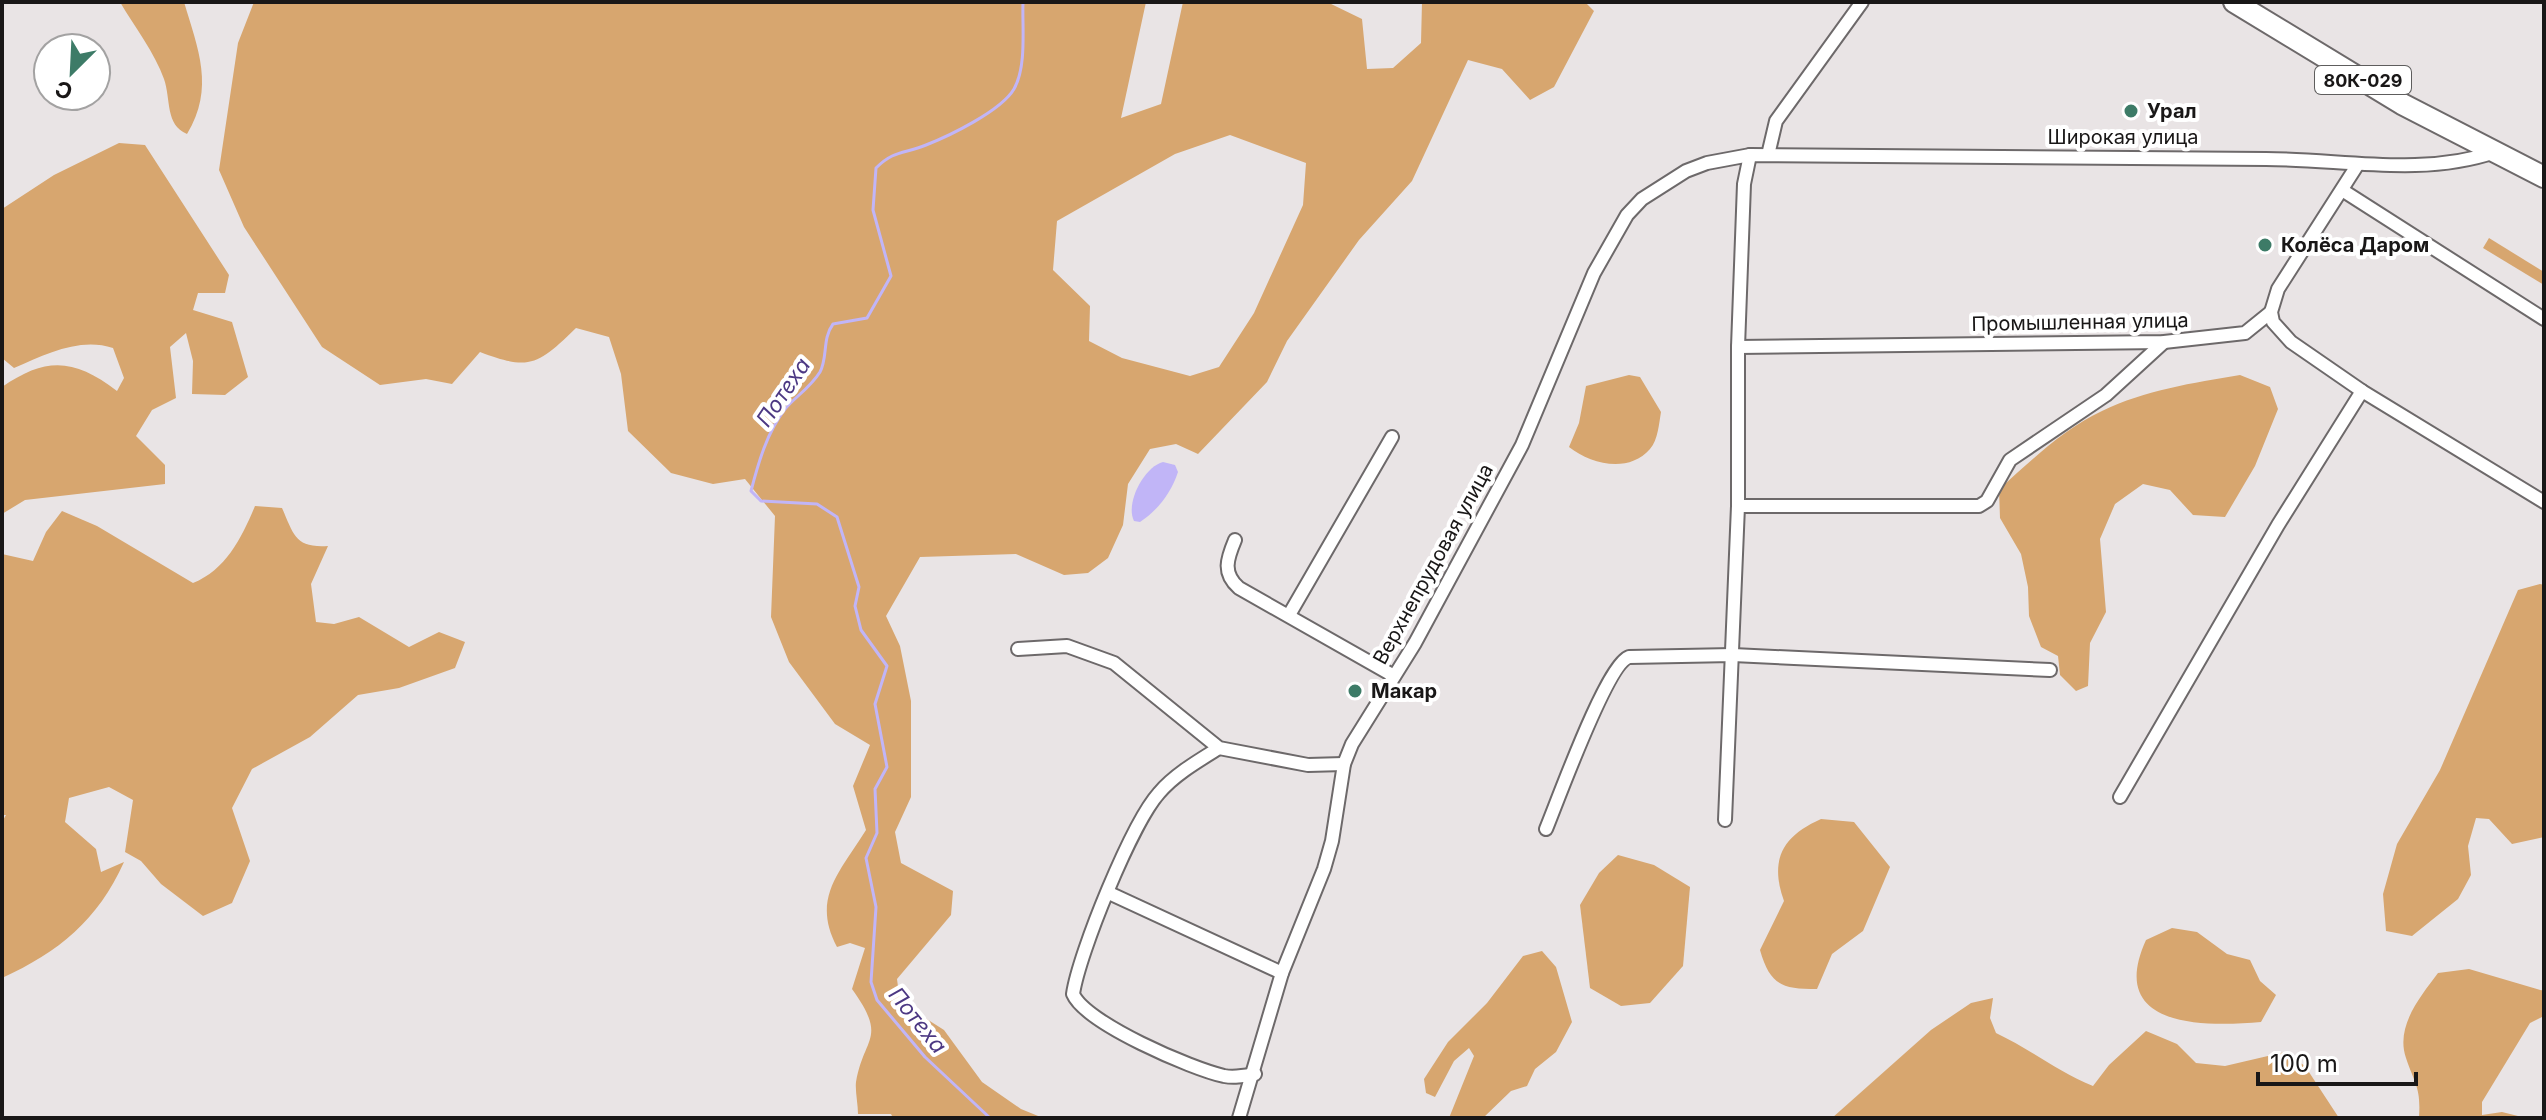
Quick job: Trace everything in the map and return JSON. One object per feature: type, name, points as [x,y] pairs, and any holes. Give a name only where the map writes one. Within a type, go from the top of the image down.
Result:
[{"type":"main road","name":"80К-029","points":[[2234,2],[2402,104],[2544,177]]},
{"type":"street","points":[[1768,155],[1776,121],[1862,2]]},
{"type":"street","name":"Широкая улица","points":[[1750,155],[2274,159],[2435,165],[2467,162],[2495,152]]},
{"type":"street","points":[[1725,820],[1738,506],[1738,347],[1744,184],[1750,155]]},
{"type":"street","name":"Верхнепрудовая улица","points":[[1239,1118],[1255,1074],[1282,973],[1328,855],[1344,764],[1365,721],[1450,581],[1522,445],[1594,273],[1627,215],[1664,183],[1707,163],[1750,155]]},
{"type":"street","points":[[2358,164],[2278,289],[2271,312],[2273,322],[2291,342],[2362,391],[2544,502]]},
{"type":"street","points":[[2342,190],[2544,319]]},
{"type":"street","name":"Промышленная улица","points":[[1738,347],[2164,342],[2245,333],[2271,312]]},
{"type":"street","points":[[1738,506],[1979,506],[1987,501],[2010,460],[2122,383],[2164,342]]},
{"type":"street","points":[[2120,797],[2278,525],[2362,391]]},
{"type":"street","points":[[1289,615],[1392,437]]},
{"type":"street","points":[[1235,540],[1226,569],[1229,580],[1394,676]]},
{"type":"street","points":[[1018,649],[1067,646],[1114,663],[1219,748],[1308,765],[1344,764]]},
{"type":"street","points":[[1546,829],[1603,691],[1622,659],[1733,655],[2050,670]]},
{"type":"street","points":[[1219,748],[1193,765],[1154,799],[1109,893],[1076,975],[1073,994],[1076,1002],[1153,1050],[1177,1061],[1222,1076],[1255,1074]]},
{"type":"street","points":[[1109,893],[1282,973]]},
{"type":"shaded area","points":[[120,2],[184,2],[198,52],[202,84],[200,101],[187,134],[175,124],[160,69]]},
{"type":"shaded area","points":[[254,2],[1146,2],[1121,118],[1161,104],[1183,2],[1327,2],[1362,19],[1367,69],[1393,68],[1421,43],[1422,2],[1585,2],[1594,11],[1554,87],[1530,100],[1502,69],[1468,60],[1412,181],[1359,240],[1287,341],[1267,382],[1198,454],[1176,444],[1150,449],[1128,484],[1123,525],[1108,558],[1088,573],[1064,575],[1016,554],[920,557],[886,616],[900,646],[911,701],[911,797],[895,832],[901,863],[953,891],[951,915],[897,979],[900,1002],[944,1030],[982,1082],[1021,1109],[1043,1118],[893,1118],[891,1114],[858,1114],[856,1082],[871,1028],[863,1005],[852,989],[865,948],[850,943],[837,947],[827,914],[832,886],[866,830],[853,786],[870,745],[835,724],[789,662],[771,617],[775,516],[745,479],[713,484],[671,473],[628,431],[621,374],[609,337],[576,328],[542,357],[522,363],[480,352],[452,384],[426,379],[380,385],[322,347],[244,227],[219,170],[238,43]],"holes":[[[1230,135],[1306,163],[1303,205],[1254,313],[1219,367],[1190,376],[1122,358],[1089,341],[1090,306],[1053,270],[1057,221],[1175,154]]]},
{"type":"shaded area","points":[[119,143],[145,145],[229,275],[225,293],[198,293],[193,310],[232,322],[248,377],[225,395],[192,394],[193,361],[186,333],[170,347],[176,398],[152,410],[136,436],[165,465],[165,484],[25,500],[2,514],[2,387],[47,366],[74,367],[117,391],[124,378],[113,348],[101,345],[63,349],[14,368],[2,358],[2,209],[54,175]]},
{"type":"shaded area","points":[[2489,238],[2544,272],[2544,285],[2483,248]]},
{"type":"shaded area","points":[[1629,375],[1640,377],[1661,412],[1650,449],[1631,462],[1610,464],[1588,458],[1569,447],[1579,423],[1586,386]]},
{"type":"shaded area","points":[[2240,375],[2270,387],[2278,409],[2255,466],[2225,517],[2193,515],[2170,490],[2143,484],[2115,504],[2100,539],[2106,612],[2090,643],[2088,686],[2076,691],[2060,675],[2058,656],[2041,647],[2029,616],[2028,587],[2021,554],[2000,518],[1999,489],[2061,436],[2102,411],[2152,392]]},
{"type":"shaded area","points":[[1163,462],[1175,465],[1178,472],[1172,487],[1153,512],[1140,522],[1134,521],[1132,505],[1138,487],[1149,471]]},
{"type":"shaded area","points":[[255,506],[282,508],[297,538],[309,545],[328,546],[311,584],[316,622],[334,624],[359,617],[409,647],[439,632],[465,642],[455,668],[399,688],[358,695],[310,737],[252,769],[232,808],[250,861],[232,903],[203,916],[161,884],[141,861],[125,852],[133,800],[109,787],[69,798],[65,822],[96,849],[101,872],[124,862],[102,901],[75,932],[41,957],[2,978],[2,822],[6,815],[2,815],[2,554],[33,561],[46,532],[62,511],[97,526],[193,583],[224,561]]},
{"type":"shaded area","points":[[2544,585],[2544,837],[2512,844],[2489,819],[2476,818],[2468,846],[2471,875],[2458,899],[2412,936],[2386,931],[2383,894],[2397,844],[2440,770],[2518,590]]},
{"type":"shaded area","points":[[1821,819],[1854,822],[1890,867],[1863,931],[1832,954],[1817,989],[1795,988],[1773,978],[1760,950],[1784,901],[1778,873],[1783,851],[1797,833]]},
{"type":"shaded area","points":[[1618,855],[1654,865],[1690,887],[1683,966],[1650,1003],[1621,1006],[1590,988],[1580,905],[1599,873]]},
{"type":"shaded area","points":[[2172,928],[2197,932],[2227,954],[2250,960],[2260,981],[2276,995],[2261,1022],[2213,1024],[2189,1021],[2167,1016],[2150,1006],[2139,991],[2137,969],[2146,940]]},
{"type":"shaded area","points":[[1542,951],[1556,967],[1572,1022],[1556,1052],[1535,1069],[1527,1086],[1511,1091],[1483,1118],[1449,1118],[1474,1056],[1469,1048],[1454,1061],[1435,1097],[1426,1093],[1424,1079],[1448,1042],[1487,1003],[1523,956]]},
{"type":"shaded area","points":[[2469,969],[2544,991],[2544,1016],[2530,1023],[2482,1102],[2482,1115],[2502,1112],[2526,1118],[2419,1118],[2418,1093],[2404,1046],[2407,1023],[2438,973]]},
{"type":"shaded area","points":[[1993,998],[1990,1018],[1996,1033],[2093,1086],[2109,1065],[2146,1031],[2177,1044],[2196,1063],[2225,1066],[2285,1052],[2305,1066],[2339,1118],[1832,1118],[1931,1030],[1971,1003]]},
{"type":"waterway","name":"Потеха","points":[[990,1118],[925,1057],[877,1000],[871,982],[876,907],[866,858],[877,833],[875,789],[887,767],[875,704],[887,666],[861,630],[855,606],[859,587],[837,517],[817,504],[761,501],[751,491],[773,428],[785,409],[820,372],[827,336],[833,324],[867,318],[891,276],[873,210],[876,168],[894,155],[961,129],[987,114],[1007,97],[1014,89],[1021,69],[1023,2]]},
{"type":"place","name":"Урал","points":[[2131,111]]},
{"type":"place","name":"Колёса Даром","points":[[2265,245]]},
{"type":"place","name":"Макар","points":[[1355,691]]}]
